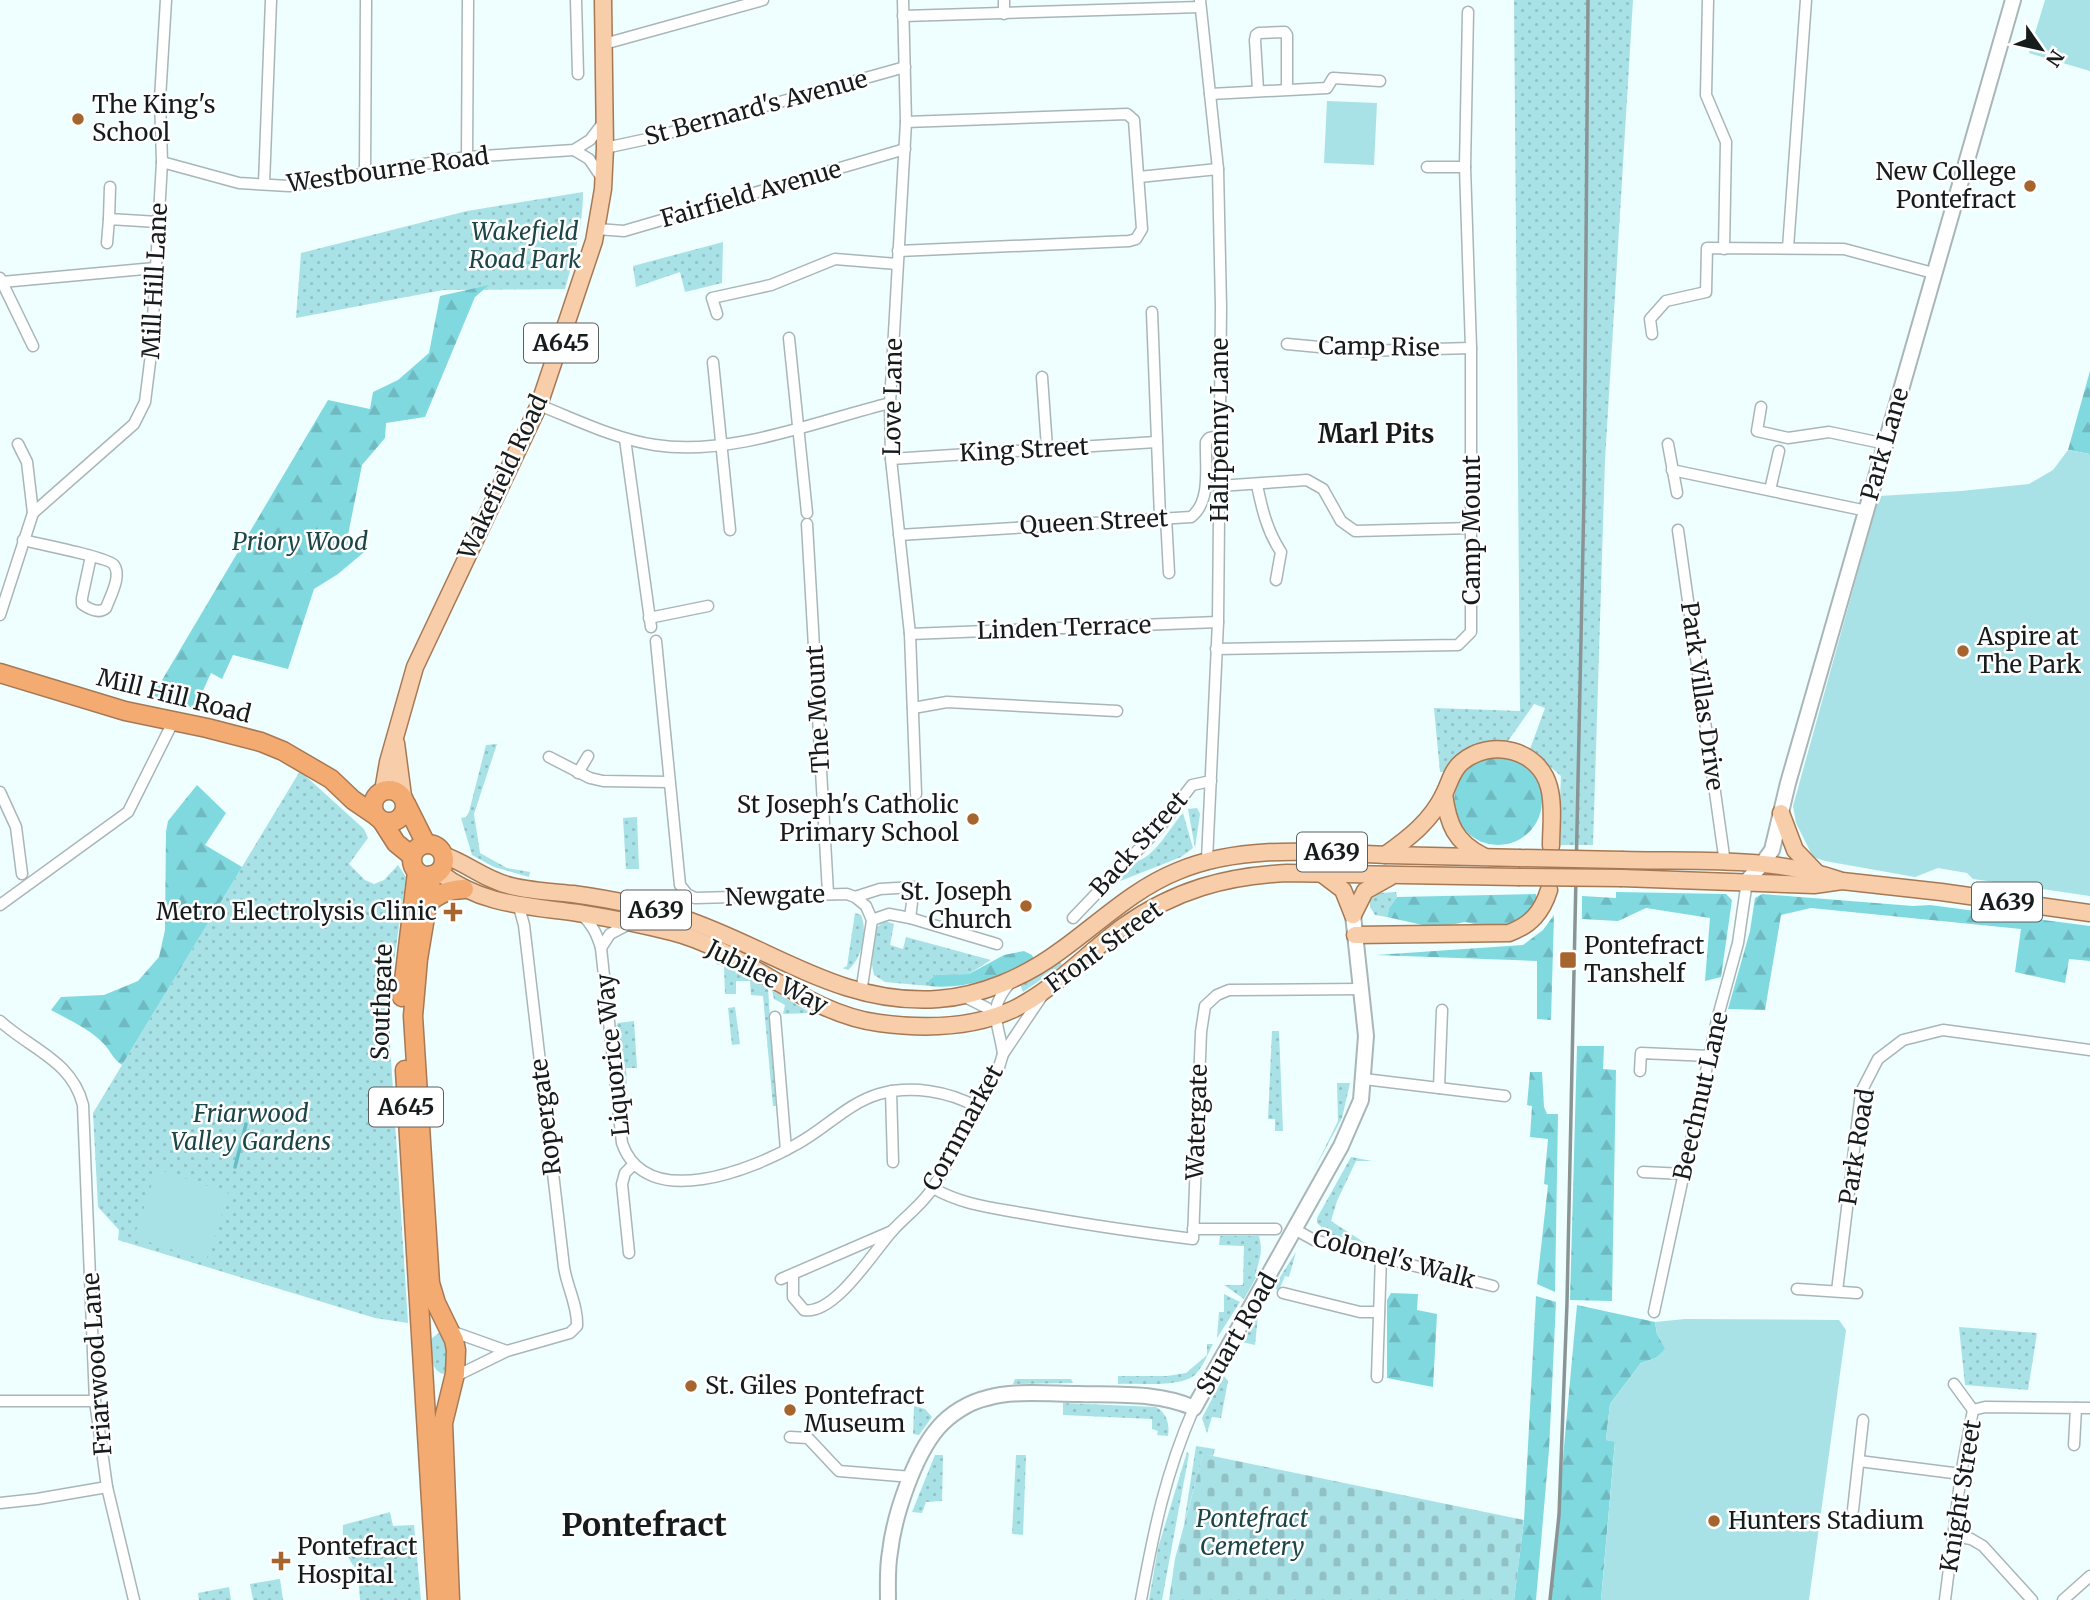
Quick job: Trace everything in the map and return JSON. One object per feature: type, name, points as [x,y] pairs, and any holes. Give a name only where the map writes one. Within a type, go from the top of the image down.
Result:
[{"type":"highway","name":"Mill Hill Road","points":[[0,673],[62,694],[261,742],[283,751],[331,779],[379,818]]},
{"type":"highway","name":"Mill Hill Road","points":[[331,779],[381,792]]},
{"type":"highway","name":"A639","points":[[381,792],[394,790],[404,800]]},
{"type":"highway","points":[[381,792],[374,801],[379,818],[397,821],[404,814],[404,800]]},
{"type":"highway","points":[[404,800],[426,844],[417,848],[429,866]]},
{"type":"highway","name":"A639","points":[[379,818],[396,843],[429,866]]},
{"type":"highway","name":"Southgate","points":[[429,866],[428,903],[418,959],[413,1016],[430,1283],[456,1350],[454,1377],[443,1423],[450,1600]]},
{"type":"highway","name":"Southgate","points":[[429,866],[404,970],[402,1009],[437,1600]]},
{"type":"highway","points":[[428,903],[448,890],[464,889]]},
{"type":"highway","points":[[422,1343],[433,1331],[450,1331]]},
{"type":"highway","points":[[424,1373],[432,1381],[440,1383],[454,1377]]},
{"type":"main road","name":"Wakefield Road","points":[[381,792],[415,667],[539,405],[597,229],[605,148],[603,0]]},
{"type":"main road","name":"Wakefield Road","points":[[395,740],[404,800]]},
{"type":"main road","points":[[1385,855],[1426,822],[1444,794],[1455,769],[1476,753],[1501,748],[1522,754],[1541,770],[1549,786],[1551,846]]},
{"type":"main road","points":[[1444,794],[1447,817],[1456,836],[1484,857]]},
{"type":"main road","points":[[1780,819],[1796,850],[1816,872]]},
{"type":"main road","name":"Front Street","points":[[860,993],[916,999],[963,996],[1014,979],[1058,953],[1149,886],[1168,875],[1208,860],[1249,854],[1295,852],[1484,857]]},
{"type":"main road","name":"A639","points":[[1484,857],[1762,864],[1816,872],[1842,881],[2090,913]]},
{"type":"main road","points":[[1193,889],[1202,877],[1208,860],[1233,877]]},
{"type":"main road","name":"Jubilee Way","points":[[429,866],[464,889],[519,907],[581,914],[675,933],[722,952],[834,1011],[855,1018]]},
{"type":"main road","name":"Jubilee Way","points":[[429,866],[480,876],[506,885],[615,900],[680,917],[726,934],[809,974],[860,993]]},
{"type":"main road","name":"Front Street","points":[[855,1018],[901,1025],[937,1026],[972,1022],[994,1016],[1023,1003],[1048,987],[1125,926],[1193,889],[1233,877],[1287,873],[1746,881]]},
{"type":"main road","points":[[1322,874],[1343,890],[1353,915]]},
{"type":"main road","points":[[1353,915],[1365,891],[1392,876]]},
{"type":"main road","name":"A639","points":[[1746,881],[1814,885],[1842,881]]},
{"type":"main road","points":[[1355,934],[1508,933],[1522,928],[1535,918],[1545,904],[1549,890]]},
{"type":"main road","points":[[834,1011],[847,1009],[860,993]]},
{"type":"main road","name":"A639","points":[[860,993],[874,1013],[901,1025]]},
{"type":"street","name":"Mill Hill Lane","points":[[33,513],[134,424],[145,402],[162,162],[160,99],[166,0]]},
{"type":"street","points":[[264,184],[271,0]]},
{"type":"street","points":[[365,173],[366,0]]},
{"type":"street","points":[[467,157],[468,0]]},
{"type":"street","points":[[576,0],[578,74]]},
{"type":"street","points":[[604,44],[763,0]]},
{"type":"street","name":"Love Lane","points":[[903,0],[906,122],[890,403],[891,459],[910,634],[916,794]]},
{"type":"street","points":[[1004,0],[1004,14]]},
{"type":"street","points":[[1708,0],[1706,95],[1726,142],[1724,249]]},
{"type":"street","points":[[1788,247],[1806,0]]},
{"type":"street","name":"Park Lane","points":[[1746,881],[1772,850],[1933,273],[2013,0]]},
{"type":"street","points":[[903,16],[1004,14],[1094,5],[1200,3]]},
{"type":"street","name":"Halfpenny Lane","points":[[1200,3],[1218,169],[1221,307],[1217,622],[1208,860]]},
{"type":"street","name":"Camp Mount","points":[[1216,649],[1458,645],[1471,632],[1471,348],[1465,167],[1468,12]]},
{"type":"street","points":[[1258,90],[1255,40],[1259,33],[1285,32],[1287,89]]},
{"type":"street","name":"St Bernard's Avenue","points":[[605,148],[647,139],[905,67]]},
{"type":"street","points":[[1210,94],[1326,88],[1334,78],[1380,80]]},
{"type":"street","points":[[898,251],[1136,239],[1142,229],[1134,120],[1127,114],[906,122]]},
{"type":"street","points":[[603,180],[589,159],[574,150],[590,140],[605,119]]},
{"type":"street","name":"Fairfield Avenue","points":[[597,229],[624,231],[905,149]]},
{"type":"street","name":"Westbourne Road","points":[[162,162],[239,183],[289,186],[467,157],[574,150]]},
{"type":"street","points":[[1427,167],[1465,167]]},
{"type":"street","points":[[1139,177],[1218,169]]},
{"type":"street","points":[[107,243],[110,187]]},
{"type":"street","points":[[109,219],[158,222]]},
{"type":"street","points":[[1652,334],[1650,319],[1666,301],[1706,292],[1707,248],[1844,249],[1933,273]]},
{"type":"street","points":[[717,314],[712,298],[771,285],[835,259],[897,264]]},
{"type":"street","points":[[33,346],[1,280],[155,268]]},
{"type":"street","points":[[1152,312],[1156,443],[1169,573]]},
{"type":"street","points":[[789,338],[807,513]]},
{"type":"street","name":"Camp Rise","points":[[1287,344],[1362,351],[1471,348]]},
{"type":"street","points":[[713,362],[730,530]]},
{"type":"street","points":[[1042,377],[1047,448]]},
{"type":"street","points":[[539,405],[625,439],[657,446],[721,446],[890,403]]},
{"type":"street","points":[[1761,408],[1757,431],[1788,438],[1829,432],[1886,443]]},
{"type":"street","name":"Queen Street","points":[[900,535],[1191,517],[1199,512],[1204,496],[1206,442],[1209,438],[1221,435]]},
{"type":"street","points":[[625,439],[650,622],[708,606]]},
{"type":"street","name":"King Street","points":[[891,459],[1156,443]]},
{"type":"street","name":"Mill Hill Lane","points":[[0,615],[33,513],[27,462],[18,444]]},
{"type":"street","points":[[1668,444],[1677,493]]},
{"type":"street","points":[[1770,490],[1779,452]]},
{"type":"street","points":[[1672,470],[1867,511]]},
{"type":"street","points":[[1219,486],[1307,480],[1323,489],[1341,521],[1355,531],[1472,528]]},
{"type":"street","points":[[1257,485],[1264,517],[1272,539],[1281,552],[1276,580]]},
{"type":"street","name":"The Mount","points":[[807,524],[828,893]]},
{"type":"street","name":"Park Villas Drive","points":[[1678,530],[1730,863]]},
{"type":"street","points":[[23,540],[91,556],[110,561],[117,576],[103,611],[82,604],[91,556]]},
{"type":"street","points":[[0,567],[13,571]]},
{"type":"street","name":"Linden Terrace","points":[[910,634],[1217,622]]},
{"type":"street","points":[[548,757],[578,773],[603,781],[669,782],[656,641]]},
{"type":"street","points":[[913,708],[947,702],[1117,711]]},
{"type":"street","points":[[0,905],[128,812],[173,722]]},
{"type":"street","points":[[578,773],[588,756]]},
{"type":"street","name":"Back Street","points":[[1073,918],[1159,828],[1192,785],[1211,781]]},
{"type":"street","name":"Newgate","points":[[669,782],[678,875],[684,891],[695,898],[828,893],[855,897],[880,889],[914,887],[910,918]]},
{"type":"street","points":[[0,792],[16,827],[22,873]]},
{"type":"street","points":[[1730,863],[1762,850],[1780,819]]},
{"type":"street","name":"Beechnut Lane","points":[[1654,1311],[1717,1020],[1738,943],[1746,881]]},
{"type":"street","name":"Newgate","points":[[855,897],[870,911],[872,920]]},
{"type":"street","name":"Ropergate","points":[[506,1351],[570,1333],[577,1326],[576,1310],[567,1286],[564,1267],[524,925],[519,907]]},
{"type":"street","name":"Liquorice Way","points":[[581,914],[593,928],[601,948],[621,1136],[626,1153],[634,1164],[660,1179],[680,1181],[735,1171],[786,1150],[860,1102],[891,1091],[917,1089],[956,1097],[977,1107]]},
{"type":"street","points":[[860,993],[872,920],[888,914],[996,944]]},
{"type":"street","name":"Stuart Road","points":[[888,1600],[891,1542],[912,1477],[924,1449],[939,1427],[962,1408],[986,1398],[1036,1394],[1171,1399],[1194,1408],[1296,1230],[1345,1139],[1361,1100],[1366,1036],[1353,915]]},
{"type":"street","name":"Liquorice Way","points":[[601,948],[610,934],[632,923]]},
{"type":"street","points":[[994,1016],[998,1001],[1014,979]]},
{"type":"street","name":"Cornmarket","points":[[793,1275],[793,1297],[802,1311],[816,1310],[832,1299],[877,1252],[892,1231],[933,1188],[999,1067],[1003,1054],[1048,987]]},
{"type":"street","name":"Watergate","points":[[1193,1234],[1201,1032],[1205,1006],[1217,995],[1239,988],[1362,989]]},
{"type":"street","points":[[963,996],[994,1016]]},
{"type":"street","points":[[1438,1088],[1442,1010]]},
{"type":"street","name":"Cornmarket","points":[[994,1016],[1003,1054]]},
{"type":"street","points":[[775,1017],[786,1150]]},
{"type":"street","name":"Friarwood Lane","points":[[0,1021],[64,1068],[80,1091],[83,1105],[95,1401],[107,1487],[134,1600]]},
{"type":"street","name":"Park Road","points":[[1837,1291],[1861,1092],[1878,1059],[1903,1040],[1943,1030],[2090,1051]]},
{"type":"street","points":[[1640,1071],[1641,1053],[1710,1056]]},
{"type":"street","points":[[1364,1079],[1505,1096]]},
{"type":"street","points":[[891,1091],[893,1162]]},
{"type":"street","points":[[629,1253],[622,1184],[625,1173],[634,1164]]},
{"type":"street","points":[[1643,1172],[1684,1174]]},
{"type":"street","points":[[933,1188],[964,1202],[1077,1224],[1193,1234],[1264,1234],[1276,1229]]},
{"type":"street","name":"Colonel's Walk","points":[[1296,1230],[1314,1240],[1493,1286]]},
{"type":"street","name":"Cornmarket","points":[[781,1279],[892,1231]]},
{"type":"street","points":[[1377,1377],[1381,1256]]},
{"type":"street","points":[[1797,1289],[1857,1293]]},
{"type":"street","points":[[1283,1293],[1360,1311],[1379,1312]]},
{"type":"street","points":[[450,1331],[506,1351]]},
{"type":"street","points":[[454,1377],[506,1351]]},
{"type":"street","points":[[1954,1384],[1973,1410]]},
{"type":"street","points":[[0,1401],[95,1401]]},
{"type":"street","name":"Knight Street","points":[[1944,1600],[1961,1474],[1973,1410],[1985,1407],[2090,1408]]},
{"type":"street","points":[[1141,1600],[1160,1499],[1194,1408]]},
{"type":"street","points":[[2074,1445],[2077,1408]]},
{"type":"street","points":[[1853,1510],[1863,1420]]},
{"type":"street","points":[[790,1437],[808,1438],[839,1471],[912,1477]]},
{"type":"street","points":[[1859,1461],[1961,1474]]},
{"type":"street","points":[[0,1503],[107,1487]]},
{"type":"street","points":[[1954,1535],[1972,1539],[1983,1546],[2032,1600]]},
{"type":"street","points":[[2063,1600],[2090,1576]]},
{"type":"green space","points":[[1514,0],[1633,0],[1605,460],[1593,845],[1558,845],[1561,776],[1530,749],[1545,708],[1534,704],[1508,741],[1487,742],[1472,747],[1448,772],[1440,772],[1434,708],[1520,711]]},
{"type":"green space","points":[[2045,0],[2090,0],[2090,71],[2029,53]]},
{"type":"green space","points":[[1327,101],[1377,103],[1374,165],[1324,163]]},
{"type":"green space","name":"Wakefield Road Park","points":[[583,192],[580,229],[565,289],[443,290],[296,318],[301,253],[467,211]]},
{"type":"green space","points":[[723,242],[722,283],[685,292],[680,272],[636,287],[633,266]]},
{"type":"green space","name":"Priory Wood","points":[[489,285],[475,297],[425,417],[386,423],[385,438],[362,465],[348,535],[369,548],[338,574],[314,589],[288,669],[233,655],[222,679],[211,673],[195,708],[152,697],[328,400],[370,409],[373,392],[398,380],[429,353],[440,296]]},
{"type":"green space","points":[[2090,371],[2090,454],[2068,450]]},
{"type":"green space","name":"Aspire at The Park","points":[[2068,450],[2090,454],[2090,896],[1973,879],[1967,873],[1938,868],[1915,877],[1813,857],[1796,823],[1793,806],[1879,496],[2029,484],[2053,470]]},
{"type":"green space","points":[[497,744],[474,814],[480,853],[507,868],[530,872],[529,877],[494,867],[472,855],[461,818],[466,817],[469,812],[486,745]]},
{"type":"green space","points":[[1498,757],[1515,761],[1529,770],[1538,784],[1542,801],[1538,818],[1529,832],[1515,841],[1498,845],[1481,841],[1467,832],[1458,818],[1454,801],[1458,784],[1467,770],[1481,761]]},
{"type":"green space","name":"Friarwood Valley Gardens","points":[[300,771],[364,829],[368,838],[349,864],[365,880],[374,884],[384,880],[398,865],[406,877],[390,989],[390,1044],[408,1323],[375,1318],[118,1240],[119,1230],[98,1207],[93,1113]]},
{"type":"green space","points":[[197,785],[226,813],[205,845],[242,867],[122,1065],[92,1034],[51,1010],[61,997],[104,995],[138,981],[159,957],[165,930],[168,821]]},
{"type":"green space","points":[[1197,808],[1200,814],[1195,848],[1188,809]]},
{"type":"green space","points":[[1183,813],[1193,848],[1181,857],[1110,885],[1151,853]]},
{"type":"green space","points":[[637,817],[639,869],[626,869],[623,818]]},
{"type":"green space","points":[[1396,892],[1397,897],[1389,908],[1387,917],[1375,915],[1370,907],[1370,900],[1379,893]]},
{"type":"green space","points":[[1616,892],[1726,894],[1732,900],[1721,977],[1705,981],[1710,918],[1646,908],[1618,921],[1582,919],[1582,896],[1616,898]]},
{"type":"green space","points":[[1536,894],[1537,909],[1524,921],[1489,927],[1465,922],[1436,928],[1387,917],[1389,908],[1397,897]]},
{"type":"green space","points":[[1762,894],[1913,906],[1930,905],[2090,926],[2090,961],[2069,959],[2065,983],[2015,972],[2021,929],[1811,908],[1781,915],[1765,1010],[1728,1009],[1750,931],[1755,898]]},
{"type":"green space","points":[[855,913],[861,915],[864,937],[857,959],[848,970],[843,968],[847,966]]},
{"type":"green space","points":[[1554,915],[1551,1020],[1537,1019],[1537,961],[1376,955],[1523,945],[1543,930]]},
{"type":"green space","points":[[885,921],[894,924],[890,945],[903,949],[906,937],[991,960],[969,974],[936,975],[929,980],[929,986],[885,982],[874,975],[872,965],[875,930]]},
{"type":"green space","points":[[1024,951],[1034,959],[996,976],[957,986],[929,986],[929,980],[936,975],[969,974],[1004,955]]},
{"type":"green space","points":[[717,960],[768,988],[776,1106],[773,1106],[763,996],[751,995],[750,981],[736,981],[736,994],[725,994],[724,966],[716,964]]},
{"type":"green space","points":[[1059,961],[1062,965],[1023,992],[1020,984]]},
{"type":"green space","points":[[772,990],[811,1013],[783,1014],[785,1005],[774,999]]},
{"type":"green space","points":[[735,1007],[740,1044],[732,1045],[728,1008]]},
{"type":"green space","points":[[634,1021],[637,1068],[626,1068],[628,1109],[624,1109],[616,1026],[618,1023]]},
{"type":"green space","points":[[1272,1031],[1279,1031],[1283,1131],[1275,1131],[1275,1119],[1268,1119]]},
{"type":"green space","points":[[1577,1046],[1604,1046],[1603,1069],[1616,1070],[1612,1301],[1570,1300]]},
{"type":"green space","points":[[1530,1072],[1542,1072],[1544,1107],[1547,1114],[1558,1114],[1555,1292],[1537,1284],[1548,1185],[1544,1184],[1548,1139],[1530,1137],[1532,1106],[1527,1105]]},
{"type":"green space","points":[[1337,1083],[1350,1083],[1342,1118],[1314,1170],[1338,1121]]},
{"type":"green space","points":[[1351,1157],[1372,1161],[1356,1161],[1337,1201],[1331,1221],[1365,1243],[1329,1234],[1317,1223],[1317,1218]]},
{"type":"green space","points":[[157,1169],[229,1193],[206,1261],[134,1237]]},
{"type":"green space","points":[[1220,1236],[1259,1236],[1261,1250],[1256,1272],[1258,1274],[1244,1299],[1224,1285],[1243,1285],[1244,1246],[1219,1245]]},
{"type":"green space","points":[[1296,1252],[1289,1277],[1285,1276],[1279,1290],[1273,1288]]},
{"type":"green space","points":[[1391,1293],[1418,1294],[1417,1310],[1437,1314],[1433,1387],[1387,1378],[1387,1300]]},
{"type":"green space","points":[[1224,1294],[1240,1302],[1217,1338],[1219,1312],[1224,1312]]},
{"type":"green space","points":[[1536,1296],[1556,1302],[1549,1450],[1536,1600],[1514,1600],[1524,1520]]},
{"type":"green space","points":[[1577,1305],[1655,1322],[1657,1334],[1666,1349],[1656,1358],[1641,1363],[1610,1404],[1606,1440],[1615,1441],[1601,1600],[1550,1600]]},
{"type":"green space","points":[[1258,1316],[1255,1345],[1242,1342]]},
{"type":"green space","name":"Hunters Stadium","points":[[1685,1319],[1839,1320],[1846,1330],[1809,1600],[1601,1600],[1615,1442],[1606,1440],[1610,1404],[1641,1363],[1656,1358],[1665,1349],[1657,1334],[1655,1322]]},
{"type":"green space","points":[[1959,1327],[2037,1333],[2028,1390],[1965,1385]]},
{"type":"green space","points":[[439,1333],[447,1338],[448,1371],[443,1374],[435,1368],[431,1354],[432,1338]]},
{"type":"green space","points":[[1207,1344],[1213,1344],[1199,1371],[1189,1378],[1170,1383],[1118,1384],[1118,1376],[1167,1376],[1186,1373],[1207,1355]]},
{"type":"green space","points":[[1224,1376],[1228,1381],[1221,1418],[1212,1417],[1207,1433],[1202,1418]]},
{"type":"green space","points":[[1015,1379],[1071,1379],[1073,1383],[1013,1384]]},
{"type":"green space","points":[[1063,1403],[1156,1407],[1167,1420],[1168,1436],[1157,1435],[1158,1431],[1152,1429],[1152,1419],[1063,1415]]},
{"type":"green space","points":[[914,1406],[925,1409],[932,1417],[919,1435],[913,1434]]},
{"type":"green space","points":[[1196,1446],[1215,1449],[1213,1456],[1203,1455],[1184,1524]]},
{"type":"green space","points":[[1187,1452],[1189,1454],[1162,1600],[1149,1600],[1158,1548]]},
{"type":"green space","name":"Pontefract Cemetery","points":[[1203,1454],[1524,1520],[1514,1600],[1169,1600],[1175,1559]]},
{"type":"green space","points":[[935,1455],[943,1455],[942,1501],[926,1502],[922,1513],[912,1512]]},
{"type":"green space","points":[[1016,1455],[1026,1455],[1023,1535],[1012,1534]]},
{"type":"green space","points":[[390,1512],[393,1526],[414,1525],[421,1600],[360,1600],[358,1571],[345,1550],[343,1525]]},
{"type":"green space","points":[[280,1579],[283,1600],[253,1600],[250,1584]]},
{"type":"green space","points":[[229,1587],[231,1600],[199,1600],[198,1593]]},
{"type":"waterway","points":[[235,1167],[246,1124]]},
{"type":"railway","points":[[1550,1600],[1559,1515],[1567,1303],[1584,497],[1588,0]]},
{"type":"place","name":"The King's School","points":[[78,119]]},
{"type":"place","name":"New College Pontefract","points":[[2030,186]]},
{"type":"place","name":"Aspire at The Park","points":[[1963,651]]},
{"type":"place","name":"St Joseph's Catholic Primary School","points":[[973,819]]},
{"type":"place","name":"St. Joseph Church","points":[[1026,906]]},
{"type":"place","name":"Metro Electrolysis Clinic","points":[[453,912]]},
{"type":"place","name":"Pontefract Tanshelf","points":[[1568,960]]},
{"type":"place","name":"St. Giles","points":[[691,1386]]},
{"type":"place","name":"Pontefract Museum","points":[[790,1410]]},
{"type":"place","name":"Hunters Stadium","points":[[1714,1521]]},
{"type":"place","name":"Pontefract Hospital","points":[[281,1561]]},
{"type":"district","name":"Marl Pits","points":[[1376,434]]},
{"type":"district","name":"Pontefract","points":[[644,1525]]}]
